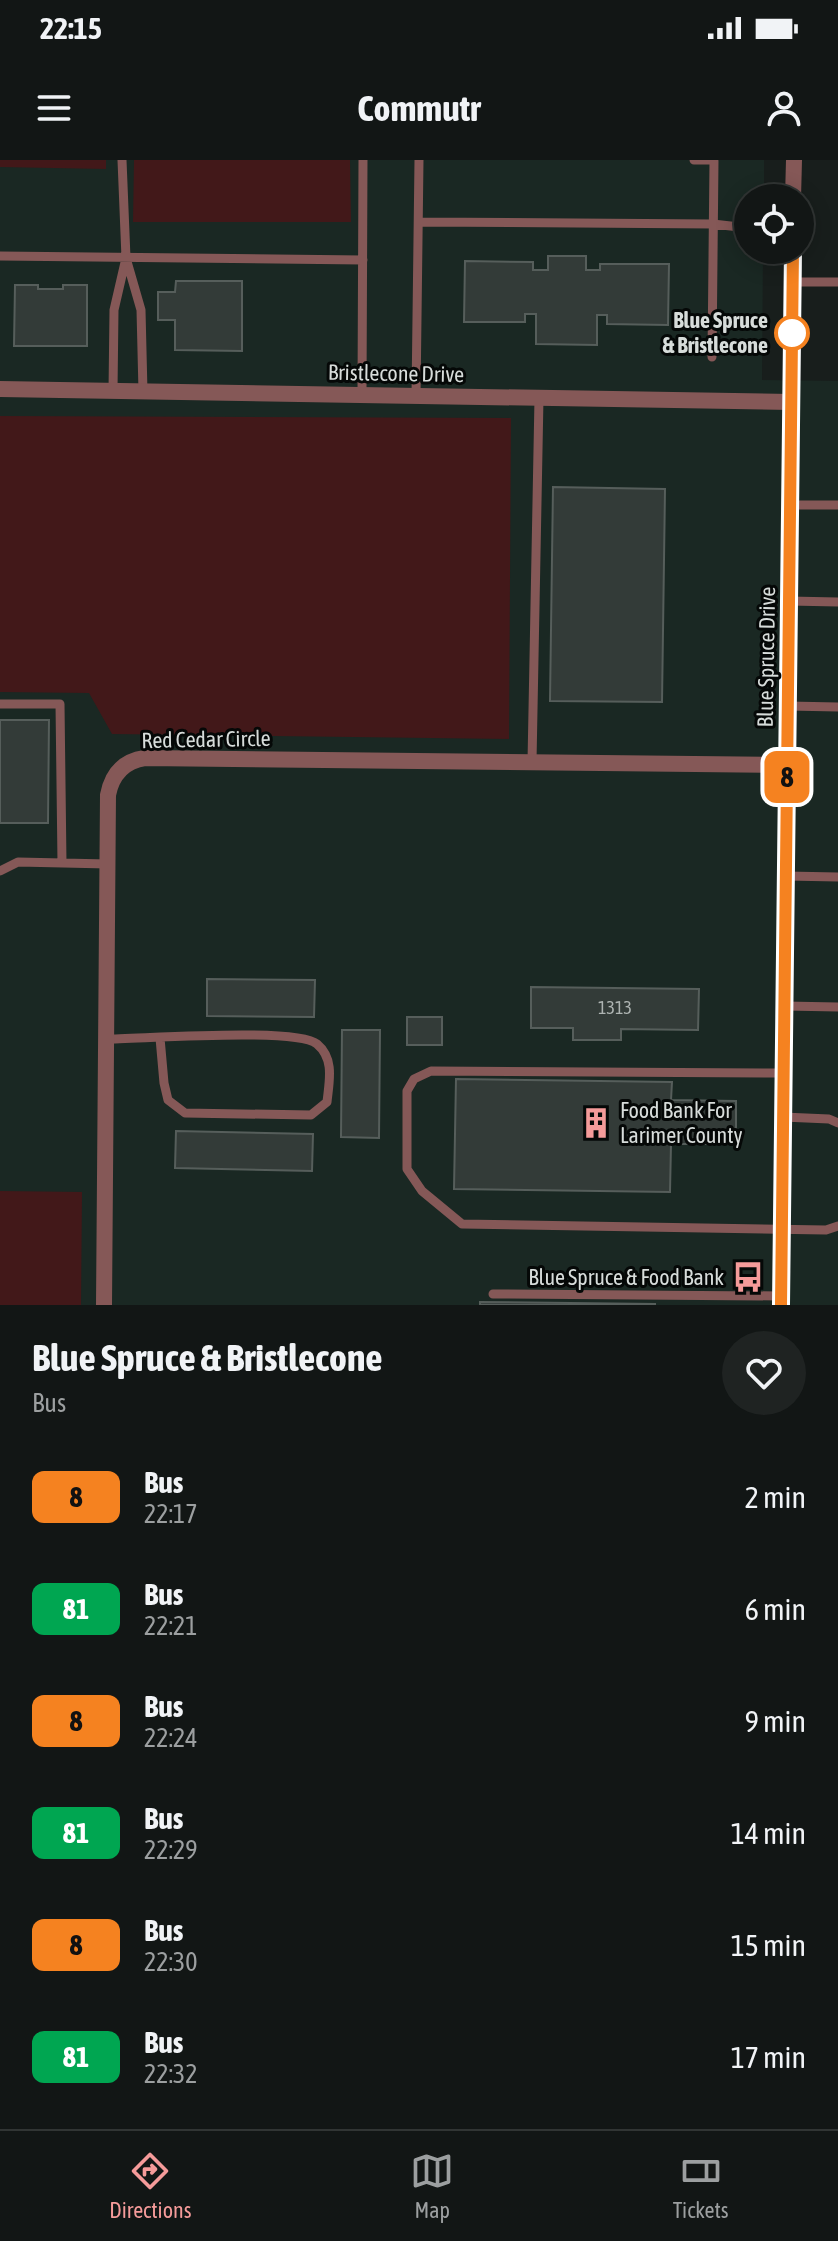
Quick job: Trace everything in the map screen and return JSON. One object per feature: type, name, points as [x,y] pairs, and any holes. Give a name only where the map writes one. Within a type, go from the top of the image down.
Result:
[{"type":"street","points":[[793,184],[794,160]]},
{"type":"street","name":"Blue Spruce Drive","points":[[781,1300],[793,264]]},
{"type":"street","name":"Bristlecone Drive","points":[[0,389],[791,402]]},
{"type":"street","name":"Red Cedar Circle","points":[[104,1305],[110,787],[122,766],[137,759],[787,765]]},
{"type":"lane","points":[[122,160],[126,258],[141,310],[143,392]]},
{"type":"lane","points":[[362,395],[363,160]]},
{"type":"lane","points":[[416,396],[419,160]]},
{"type":"lane","points":[[694,160],[714,160],[712,357]]},
{"type":"lane","points":[[419,222],[734,226]]},
{"type":"lane","points":[[0,256],[363,260]]},
{"type":"lane","points":[[113,391],[114,310],[126,258]]},
{"type":"lane","points":[[793,282],[838,282]]},
{"type":"lane","points":[[532,762],[539,398]]},
{"type":"lane","points":[[790,505],[838,505]]},
{"type":"lane","points":[[789,601],[838,602]]},
{"type":"lane","points":[[0,704],[60,704],[62,863]]},
{"type":"lane","points":[[788,706],[838,707]]},
{"type":"lane","points":[[0,871],[18,862],[108,864]]},
{"type":"lane","points":[[786,876],[838,877]]},
{"type":"lane","points":[[785,1006],[838,1007]]},
{"type":"lane","points":[[106,1039],[160,1038],[270,1036],[309,1038],[320,1046],[331,1071],[327,1102],[311,1115],[185,1113],[168,1100],[160,1038]]},
{"type":"lane","points":[[784,1073],[431,1071],[414,1079],[407,1091],[407,1169],[422,1191],[462,1224],[826,1230],[838,1226]]},
{"type":"lane","points":[[783,1117],[829,1119],[838,1123]]},
{"type":"lane","points":[[493,1294],[781,1300]]},
{"type":"shaded area","points":[[0,160],[764,160],[764,184],[734,184],[734,264],[763,264],[762,380],[838,381],[838,1305],[0,1305]]},
{"type":"shaded area","points":[[0,160],[106,160],[106,169],[0,167]]},
{"type":"shaded area","points":[[134,160],[350,160],[351,222],[133,222]]},
{"type":"shaded area","points":[[0,416],[511,418],[509,739],[112,734],[89,693],[0,692]]},
{"type":"shaded area","points":[[0,1191],[82,1192],[81,1305],[0,1305]]},
{"type":"building","points":[[548,256],[586,256],[586,270],[600,270],[600,264],[669,264],[668,325],[607,324],[607,315],[597,315],[597,345],[536,344],[536,314],[525,314],[525,322],[464,322],[465,261],[533,262],[533,270],[548,270]]},
{"type":"building","points":[[176,281],[242,281],[242,351],[175,350],[175,320],[158,320],[158,292],[175,292]]},
{"type":"building","points":[[15,285],[63,289],[63,285],[87,285],[87,346],[14,346]]},
{"type":"building","points":[[553,487],[665,489],[662,702],[550,701]]},
{"type":"building","points":[[0,720],[49,720],[48,823],[0,823]]},
{"type":"building","points":[[207,979],[315,980],[314,1017],[207,1016]]},
{"type":"building","points":[[531,987],[699,989],[698,1030],[621,1029],[621,1040],[573,1040],[573,1028],[531,1028]]},
{"type":"building","points":[[407,1017],[442,1017],[442,1045],[407,1045]]},
{"type":"building","points":[[342,1030],[380,1030],[379,1138],[341,1137]]},
{"type":"building","name":"Food Bank For Larimer County","points":[[456,1079],[672,1082],[671,1100],[736,1101],[736,1144],[671,1144],[670,1192],[454,1189]]},
{"type":"building","points":[[176,1131],[313,1134],[312,1171],[175,1168]]},
{"type":"building","points":[[480,1302],[655,1304],[655,1305],[480,1305]]},
{"type":"bus line","name":"8","points":[[781,1305],[793,264]]},
{"type":"place","name":"Blue Spruce & Bristlecone","points":[[792,333]]},
{"type":"place","name":"Food Bank For Larimer County","points":[[596,1123]]},
{"type":"place","name":"Blue Spruce & Food Bank","points":[[748,1277]]}]
